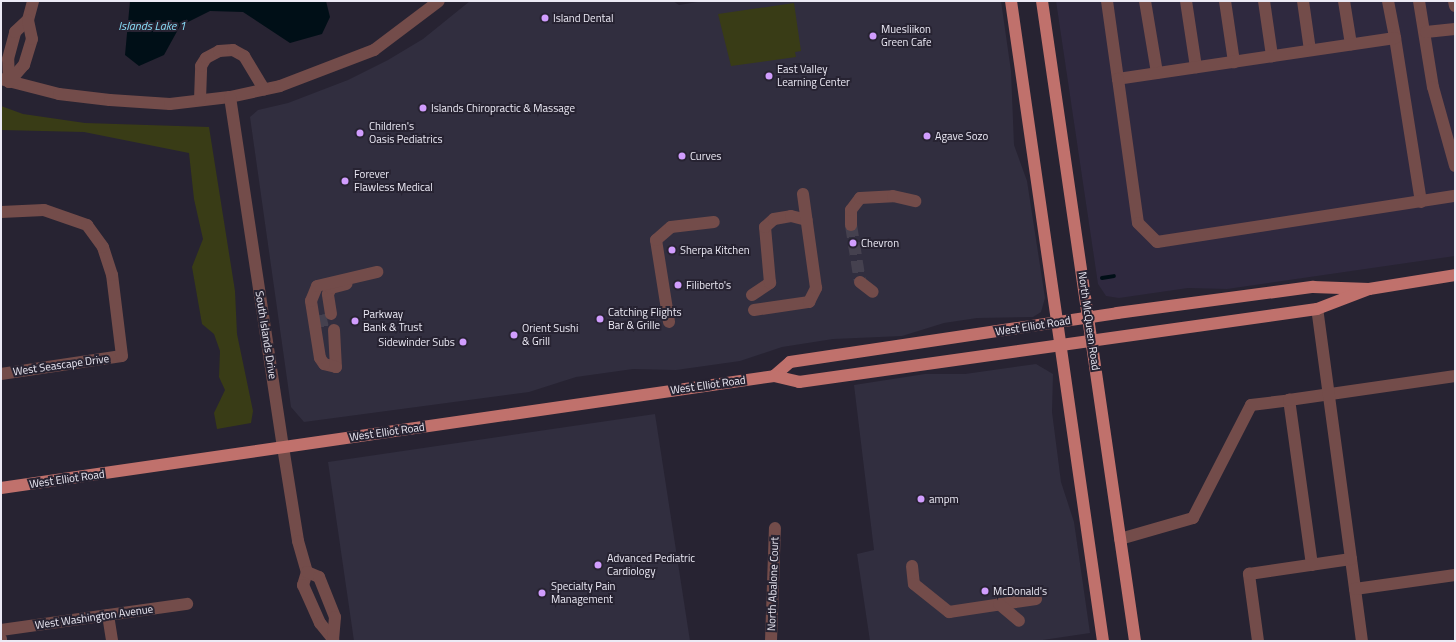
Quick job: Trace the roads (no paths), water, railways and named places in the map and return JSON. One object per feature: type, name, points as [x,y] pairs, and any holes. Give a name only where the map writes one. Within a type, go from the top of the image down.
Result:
[{"type":"main road","points":[[1011,1],[1103,641]]},
{"type":"main road","name":"North McQueen Road","points":[[1042,1],[1135,641]]},
{"type":"main road","name":"West Elliot Road","points":[[774,376],[790,362],[1058,322],[1313,287],[1369,289],[1455,275]]},
{"type":"main road","name":"West Elliot Road","points":[[1,488],[774,376],[799,382],[1317,309],[1369,289]]},
{"type":"street","points":[[5,81],[24,65],[32,39],[28,20],[33,1]]},
{"type":"street","points":[[5,81],[59,94],[110,100],[170,104],[230,97],[264,89],[327,70],[374,50],[439,1]]},
{"type":"street","points":[[1107,1],[1138,223],[1157,242],[1455,196]]},
{"type":"street","points":[[1145,1],[1157,73]]},
{"type":"street","points":[[1186,1],[1196,67]]},
{"type":"street","points":[[1225,1],[1234,62]]},
{"type":"street","points":[[1264,1],[1272,56]]},
{"type":"street","points":[[1303,1],[1310,50]]},
{"type":"street","points":[[1344,1],[1351,44]]},
{"type":"street","points":[[1388,1],[1420,202]]},
{"type":"street","points":[[1420,1],[1434,87],[1455,166]]},
{"type":"street","points":[[1454,1],[1455,6]]},
{"type":"street","points":[[5,81],[8,59],[15,32],[28,20]]},
{"type":"street","points":[[1426,32],[1455,30]]},
{"type":"street","points":[[1118,79],[1395,38]]},
{"type":"street","points":[[200,100],[201,66],[206,58],[219,51],[233,50],[244,56],[264,89]]},
{"type":"street","name":"South Islands Drive","points":[[230,97],[298,541],[307,572],[303,585],[316,614],[333,640]]},
{"type":"street","points":[[754,310],[809,302],[816,288],[803,194]]},
{"type":"street","points":[[851,225],[852,210],[860,198],[893,196],[915,201]]},
{"type":"street","name":"West Seascape Drive","points":[[1,212],[44,210],[91,221],[103,247],[112,275],[122,356],[1,374]]},
{"type":"street","points":[[752,295],[770,283],[765,227],[774,219],[791,216],[807,220]]},
{"type":"street","points":[[669,322],[656,240],[671,227],[714,222]]},
{"type":"street","points":[[326,314],[328,289],[378,276],[323,281],[312,293],[320,358],[331,366],[329,331]]},
{"type":"street","points":[[860,282],[873,292]]},
{"type":"street","points":[[1317,309],[1362,641]]},
{"type":"street","points":[[1120,539],[1192,518],[1251,405],[1455,376]]},
{"type":"street","points":[[1289,400],[1312,565]]},
{"type":"street","name":"North Abalone Court","points":[[771,641],[775,528]]},
{"type":"street","points":[[1258,641],[1249,574],[1351,559]]},
{"type":"street","points":[[912,566],[914,584],[949,612],[1036,599]]},
{"type":"street","name":"South Islands Drive","points":[[307,572],[319,577],[335,617],[333,640]]},
{"type":"street","points":[[1355,589],[1455,575]]},
{"type":"street","name":"West Washington Avenue","points":[[1,630],[187,604]]},
{"type":"street","points":[[999,604],[1020,621]]},
{"type":"street","points":[[316,614],[331,607]]},
{"type":"street","points":[[108,615],[112,641]]},
{"type":"water","name":"Islands Lake 1","points":[[130,1],[326,1],[330,17],[322,34],[290,43],[243,12],[210,11],[180,26],[164,55],[139,66],[125,55]]},
{"type":"waterway","points":[[1102,278],[1114,276]]},
{"type":"tunnel","points":[[851,225],[860,282]]},
{"type":"tunnel","points":[[320,315],[324,332]]},
{"type":"place","name":"Island Dental","points":[[545,18]]},
{"type":"place","name":"Muesliikon Green Cafe","points":[[873,36]]},
{"type":"place","name":"East Valley Learning Center","points":[[769,76]]},
{"type":"place","name":"Islands Chiropractic & Massage","points":[[423,108]]},
{"type":"place","name":"Children's Oasis Pediatrics","points":[[360,133]]},
{"type":"place","name":"Agave Sozo","points":[[927,136]]},
{"type":"place","name":"Curves","points":[[682,156]]},
{"type":"place","name":"Forever Flawless Medical","points":[[345,181]]},
{"type":"place","name":"Chevron","points":[[853,243]]},
{"type":"place","name":"Sherpa Kitchen","points":[[672,250]]},
{"type":"place","name":"Filiberto's","points":[[678,285]]},
{"type":"place","name":"Catching Flights Bar & Grille","points":[[600,319]]},
{"type":"place","name":"Parkway Bank & Trust","points":[[355,321]]},
{"type":"place","name":"Orient Sushi & Grill","points":[[514,335]]},
{"type":"place","name":"Sidewinder Subs","points":[[463,342]]},
{"type":"place","name":"ampm","points":[[921,499]]},
{"type":"place","name":"Advanced Pediatric Cardiology","points":[[598,565]]},
{"type":"place","name":"McDonald's","points":[[985,591]]},
{"type":"place","name":"Specialty Pain Management","points":[[542,593]]}]
